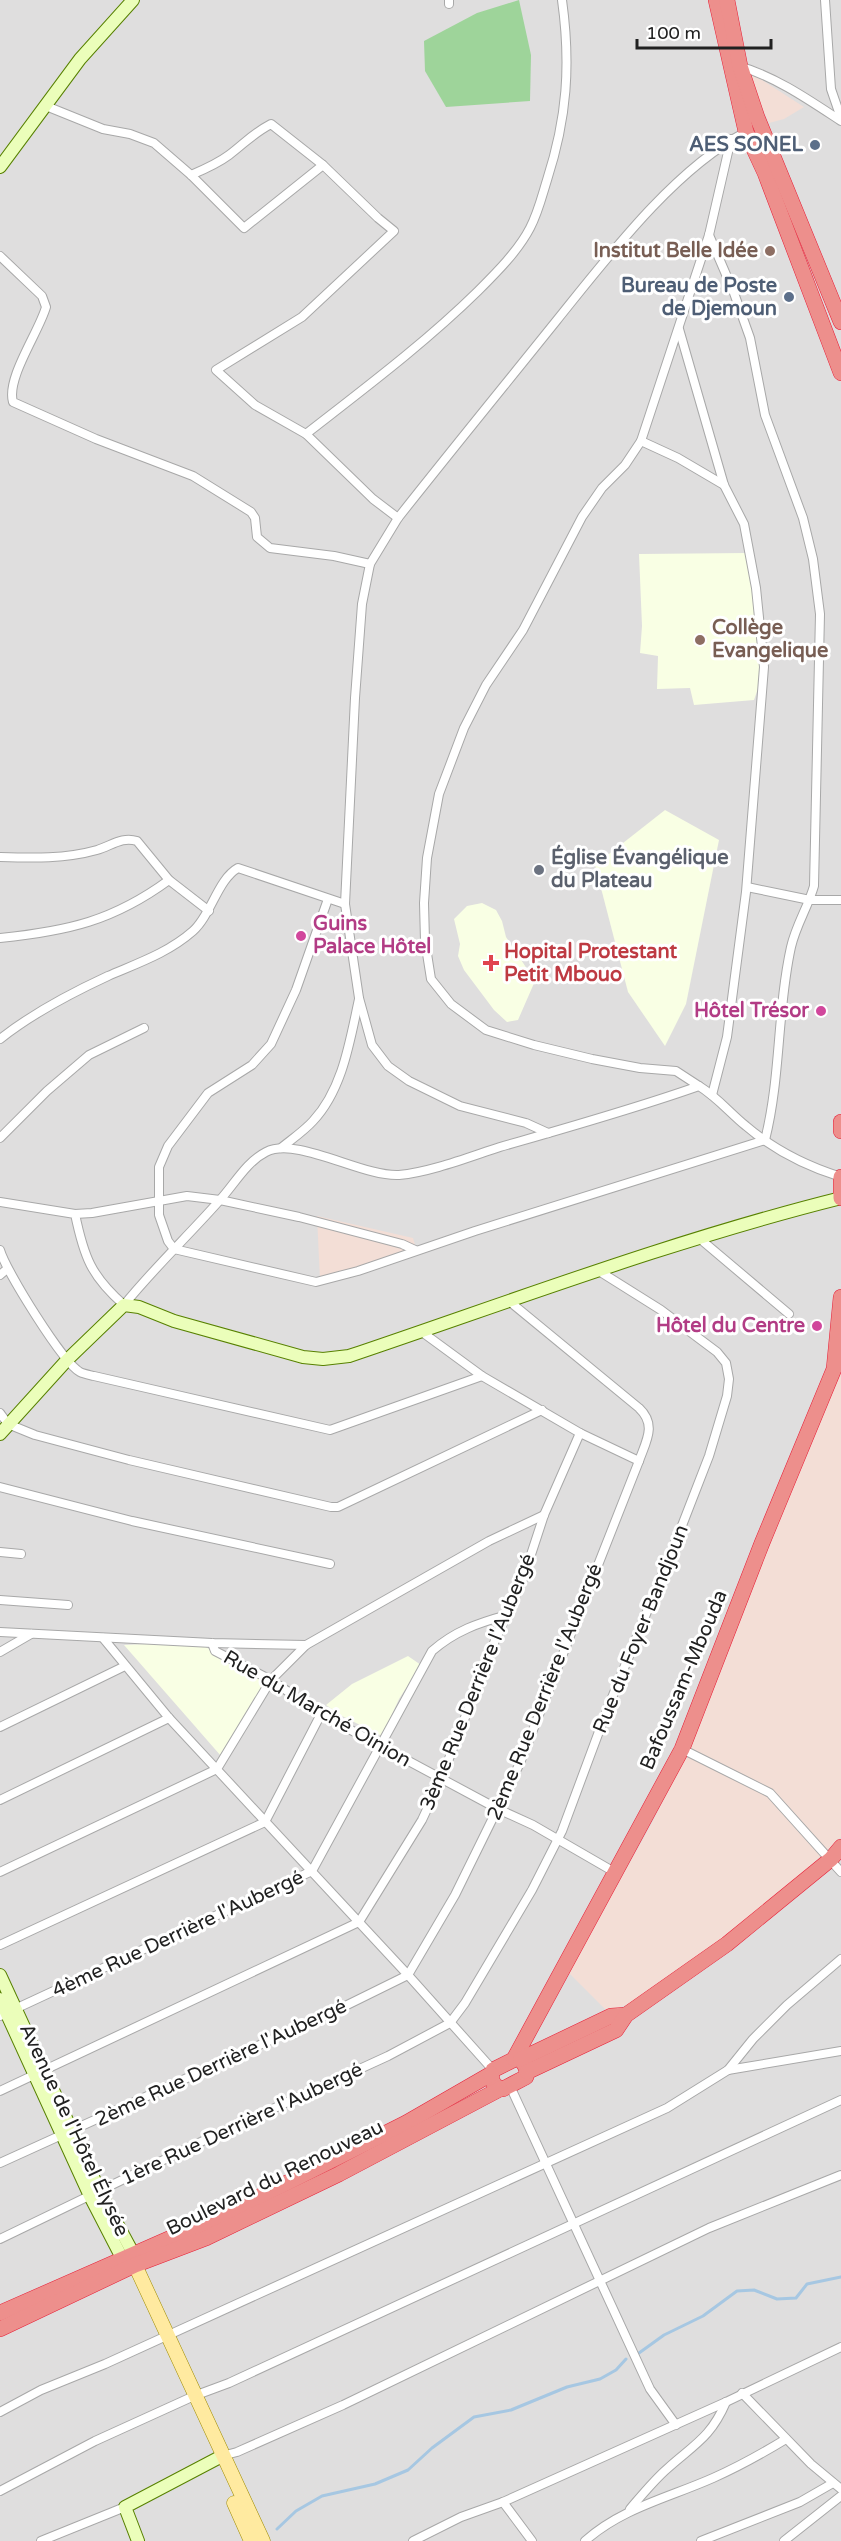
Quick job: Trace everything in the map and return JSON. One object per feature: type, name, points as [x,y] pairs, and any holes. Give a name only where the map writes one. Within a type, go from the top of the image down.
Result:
[{"type":"highway","points":[[716,0],[735,65],[841,322]]},
{"type":"highway","points":[[727,0],[746,132],[795,251],[841,373]]},
{"type":"highway","points":[[795,251],[810,244]]},
{"type":"highway","points":[[841,1122],[841,1131]]},
{"type":"highway","points":[[841,1177],[841,1198]]},
{"type":"highway","name":"Bafoussam-Mbouda","points":[[521,2063],[616,1873],[682,1749],[762,1543],[834,1369],[841,1297]]},
{"type":"highway","points":[[521,2063],[616,2030],[626,2015],[727,1944],[836,1853]]},
{"type":"highway","name":"Boulevard du Renouveau","points":[[2,2321],[228,2220],[409,2129],[524,2079],[521,2063],[492,2072],[409,2129]]},
{"type":"highway","points":[[492,2072],[493,2085],[505,2087]]},
{"type":"main road","points":[[130,2262],[219,2457],[263,2541]]},
{"type":"main road","points":[[219,2457],[252,2541]]},
{"type":"street","points":[[0,167],[80,59],[133,0]]},
{"type":"street","points":[[306,434],[421,343],[465,304],[500,269],[530,229],[558,148],[566,98],[567,67],[562,0]]},
{"type":"street","points":[[825,0],[831,89],[841,120]]},
{"type":"street","points":[[735,65],[762,74],[807,98],[841,120]]},
{"type":"street","points":[[46,106],[103,129],[130,134],[154,143],[191,175],[244,228],[323,165]]},
{"type":"street","points":[[191,175],[214,165],[231,154],[255,132],[271,124],[323,165],[394,231],[302,317],[216,370],[255,405],[306,434],[373,499],[398,518]]},
{"type":"street","points":[[548,1133],[526,1123],[460,1106],[409,1081],[388,1066],[372,1045],[359,998],[345,904],[362,604],[370,564],[398,518],[612,251],[697,165],[731,139],[746,132]]},
{"type":"street","points":[[731,139],[709,235],[641,441],[625,465],[602,488],[582,517],[524,630],[486,685],[464,728],[438,794],[427,858],[424,903],[425,941],[431,979],[451,1004],[486,1030],[534,1045],[592,1059],[640,1068],[676,1071],[712,1095],[783,1153],[812,1168],[841,1177]]},
{"type":"street","points":[[709,235],[750,338],[765,415],[803,518],[813,559],[820,614],[814,886],[810,900],[800,917],[791,947],[772,1113],[765,1140]]},
{"type":"street","points":[[0,256],[42,296],[46,307],[15,380],[11,395],[13,402],[96,439],[194,476],[251,512],[257,537],[270,548],[370,564]]},
{"type":"street","points":[[678,328],[723,485],[744,524],[756,588],[764,667],[747,887],[727,1037],[712,1095]]},
{"type":"street","points":[[641,441],[678,458],[723,485]]},
{"type":"street","points":[[0,857],[59,857],[98,850],[130,838],[137,841],[169,880],[209,911]]},
{"type":"street","points":[[0,1039],[59,999],[143,962],[177,944],[195,929],[209,911],[230,872],[238,868],[247,869],[345,904]]},
{"type":"street","points":[[0,938],[48,933],[109,916],[143,899],[169,880]]},
{"type":"street","points":[[747,887],[810,900],[841,900]]},
{"type":"street","points":[[174,1249],[162,1225],[159,1200],[159,1167],[168,1146],[208,1093],[252,1065],[271,1044],[296,990],[328,899]]},
{"type":"street","points":[[359,998],[338,1079],[315,1120],[281,1148],[267,1152],[254,1162],[153,1269],[124,1305],[3,1424],[35,1436],[331,1508],[338,1507],[542,1410]]},
{"type":"street","points":[[1,1134],[46,1091],[89,1055],[144,1028]]},
{"type":"street","points":[[281,1148],[313,1154],[379,1173],[398,1175],[446,1164],[699,1086]]},
{"type":"street","points":[[174,1249],[316,1282],[358,1271],[415,1250],[765,1140]]},
{"type":"street","points":[[0,1202],[75,1214],[92,1214],[187,1196],[220,1200],[369,1235],[415,1250]]},
{"type":"street","points":[[75,1214],[85,1257],[107,1289],[124,1305],[139,1307],[174,1322],[303,1357],[323,1359],[349,1356],[422,1332],[599,1271],[630,1258],[766,1216],[841,1198]]},
{"type":"street","points":[[699,1238],[789,1314]]},
{"type":"street","points":[[0,1250],[3,1272],[67,1360],[80,1372],[94,1376],[330,1430],[482,1376]]},
{"type":"street","name":"Rue du Foyer Bandjoun","points":[[450,2023],[480,1978],[558,1840],[607,1710],[709,1456],[727,1396],[729,1378],[726,1363],[717,1352],[661,1310],[599,1271]]},
{"type":"street","name":"2ème Rue Derrière l'Aubergé","points":[[0,2163],[408,1975],[454,1895],[520,1763],[576,1615],[639,1461],[650,1426],[646,1414],[509,1301]]},
{"type":"street","points":[[422,1332],[482,1376],[580,1432],[639,1461]]},
{"type":"street","name":"3ème Rue Derrière l'Aubergé","points":[[359,1922],[422,1820],[441,1779],[523,1579],[544,1515],[580,1432]]},
{"type":"street","points":[[0,1487],[132,1521],[330,1564]]},
{"type":"street","points":[[0,1872],[217,1770],[271,1680],[306,1644],[489,1541],[544,1515]]},
{"type":"street","points":[[0,1552],[21,1554]]},
{"type":"street","points":[[0,1600],[68,1605]]},
{"type":"street","name":"4ème Rue Derrière l'Aubergé","points":[[8,2013],[312,1871],[432,1651],[452,1634],[469,1626],[507,1615]]},
{"type":"street","points":[[0,1632],[212,1644],[306,1644]]},
{"type":"street","points":[[0,1652],[32,1634]]},
{"type":"street","points":[[103,1638],[169,1718],[408,1975],[492,2072]]},
{"type":"street","name":"Rue du Marché Oinion","points":[[212,1644],[215,1651],[271,1680],[321,1714],[498,1809],[533,1825],[616,1873]]},
{"type":"street","points":[[0,1726],[125,1666]]},
{"type":"street","points":[[0,1945],[265,1822],[321,1714]]},
{"type":"street","points":[[0,1800],[169,1718]]},
{"type":"street","points":[[682,1749],[770,1793],[836,1853],[841,1872]]},
{"type":"street","points":[[0,2091],[359,1922]]},
{"type":"street","points":[[0,2412],[41,2390],[105,2364],[667,2108],[728,2070],[753,2039],[787,2005],[841,1959]]},
{"type":"street","name":"Avenue de l'Hôtel Élysée","points":[[0,1975],[8,2013]]},
{"type":"street","name":"Avenue de l'Hôtel Élysée","points":[[0,1999],[40,2072],[95,2194],[130,2262]]},
{"type":"street","name":"1ère Rue Derrière l'Aubergé","points":[[0,2239],[209,2138],[388,2056],[450,2023]]},
{"type":"street","points":[[728,2070],[841,2051]]},
{"type":"street","points":[[505,2087],[546,2163],[650,2390],[676,2425]]},
{"type":"street","points":[[0,2491],[95,2440],[191,2397],[229,2383],[841,2100]]},
{"type":"street","points":[[41,2541],[125,2507],[219,2457],[237,2452],[343,2405],[709,2228],[841,2175]]},
{"type":"street","points":[[413,2541],[460,2517],[503,2502],[676,2425],[841,2347]]},
{"type":"street","points":[[742,2393],[786,2439],[841,2489]]},
{"type":"street","points":[[628,2512],[668,2468],[714,2428],[726,2402]]},
{"type":"street","points":[[585,2541],[599,2528],[628,2512],[712,2478],[786,2439]]},
{"type":"street","points":[[701,2541],[800,2502],[834,2483]]},
{"type":"street","points":[[784,2541],[841,2496]]},
{"type":"street","points":[[503,2502],[531,2541]]},
{"type":"street","points":[[125,2507],[138,2541]]},
{"type":"shaded area","points":[[0,0],[841,0],[841,2541],[0,2541]]},
{"type":"shaded area","points":[[747,74],[756,76],[804,107],[784,119],[769,123]]},
{"type":"shaded area","name":"Collège Evangelique","points":[[747,553],[758,622],[761,680],[754,700],[694,705],[690,688],[657,689],[658,656],[640,653],[642,626],[639,554]]},
{"type":"shaded area","points":[[665,810],[719,840],[686,1004],[665,1046],[628,992],[595,865]]},
{"type":"shaded area","name":"Hopital Protestant Petit Mbouo","points":[[482,903],[496,910],[502,921],[506,937],[535,981],[518,1020],[507,1022],[494,1010],[464,970],[458,956],[460,944],[454,919],[467,906]]},
{"type":"shaded area","points":[[317,1216],[413,1238],[416,1248],[320,1280]]},
{"type":"shaded area","points":[[841,1367],[841,1837],[771,1903],[641,1999],[608,2012],[568,1972],[651,1825],[675,1776]]},
{"type":"shaded area","points":[[196,1642],[267,1679],[221,1756],[124,1645]]},
{"type":"shaded area","points":[[408,1656],[421,1665],[399,1699],[382,1736],[342,1716],[326,1705],[352,1684]]},
{"type":"green space","points":[[519,0],[531,55],[530,101],[446,107],[425,71],[424,41],[477,13]]},
{"type":"waterway","points":[[639,2353],[664,2335],[703,2316],[737,2291],[754,2290],[777,2299],[796,2298],[807,2284],[841,2277]]},
{"type":"waterway","points":[[277,2529],[296,2511],[322,2496],[375,2484],[408,2470],[432,2448],[474,2417],[511,2410],[567,2387],[600,2379],[616,2370],[626,2359]]},
{"type":"place","name":"AES SONEL","points":[[815,145]]},
{"type":"place","name":"Institut Belle Idée","points":[[770,251]]},
{"type":"place","name":"Bureau de Poste de Djemoun","points":[[789,297]]},
{"type":"place","name":"Collège Evangelique","points":[[700,640]]},
{"type":"place","name":"Église Évangélique du Plateau","points":[[539,870]]},
{"type":"place","name":"Guins Palace Hôtel","points":[[301,936]]},
{"type":"place","name":"Hopital Protestant Petit Mbouo","points":[[491,963]]},
{"type":"place","name":"Hôtel Trésor","points":[[821,1011]]},
{"type":"place","name":"Hôtel du Centre","points":[[817,1326]]}]
